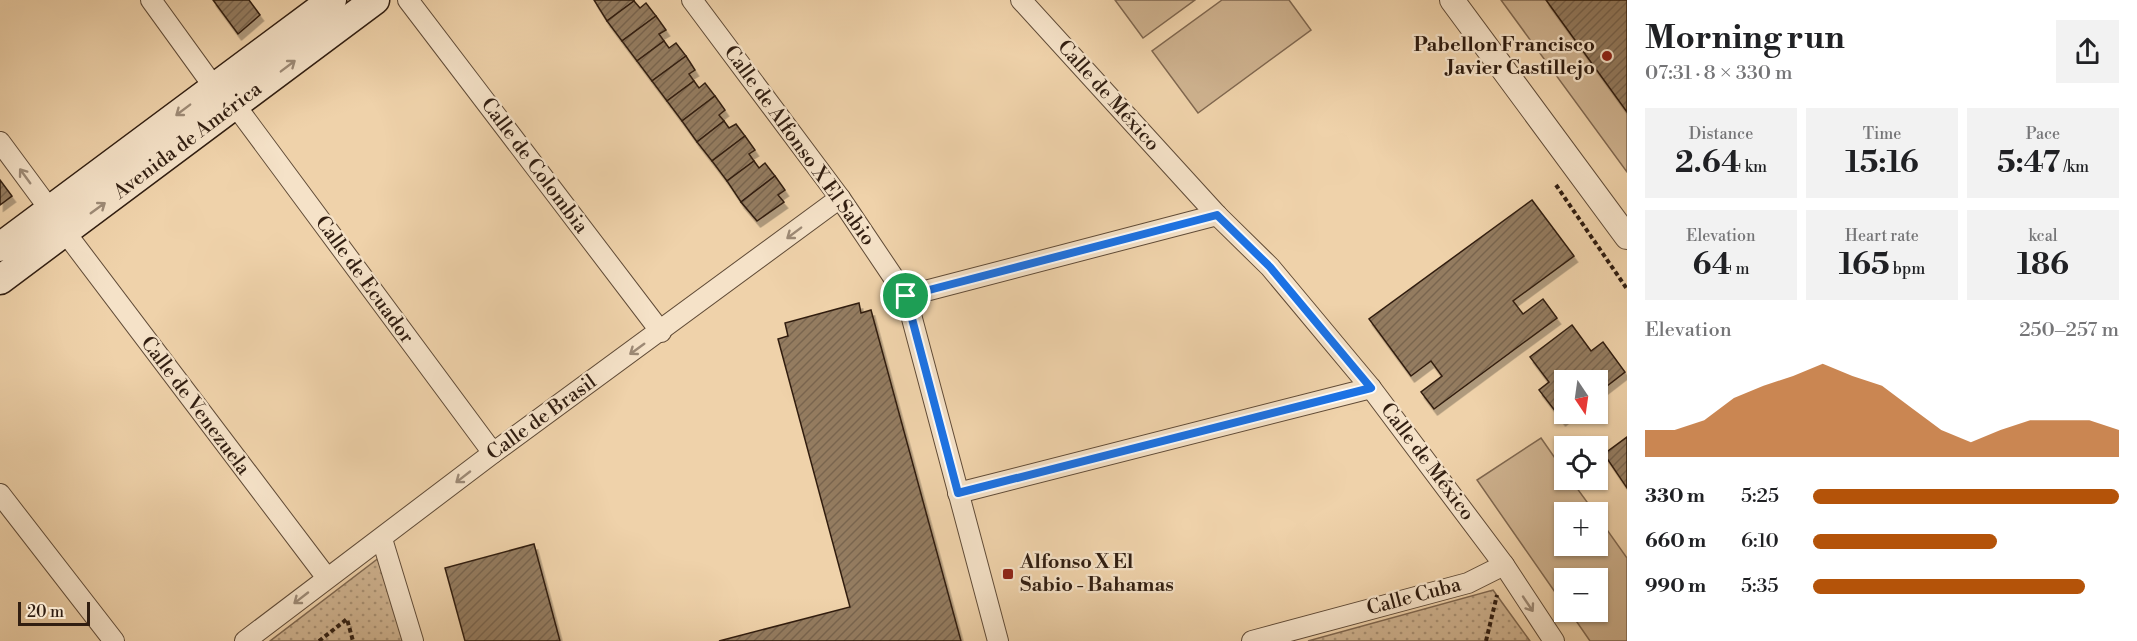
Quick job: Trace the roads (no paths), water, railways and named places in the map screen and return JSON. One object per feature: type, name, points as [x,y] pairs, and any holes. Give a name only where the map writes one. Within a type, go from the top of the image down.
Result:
[{"type":"main road","name":"Avenida de América","points":[[0,280],[58,221],[214,87],[332,0]]},
{"type":"main road","name":"Avenida de América","points":[[0,247],[58,221],[235,105],[375,0]]},
{"type":"street","points":[[152,0],[214,87]]},
{"type":"street","name":"Calle de Colombia","points":[[408,0],[661,332]]},
{"type":"street","name":"Calle de Alfonso X El Sabio","points":[[692,0],[840,198],[906,296],[998,641]]},
{"type":"street","name":"Calle de México","points":[[1021,0],[1217,215],[1270,267],[1371,388],[1504,565],[1554,641]]},
{"type":"street","points":[[1452,0],[1627,237]]},
{"type":"street","name":"Calle de Ecuador","points":[[235,105],[493,453]]},
{"type":"street","name":"Calle de Venezuela","points":[[0,142],[327,578]]},
{"type":"street","name":"Calle de Brasil","points":[[245,641],[493,453],[661,332],[840,198]]},
{"type":"street","points":[[906,296],[1217,215]]},
{"type":"street","points":[[958,493],[1371,388]]},
{"type":"street","points":[[0,494],[114,641]]},
{"type":"street","points":[[382,539],[412,641]]},
{"type":"street","name":"Calle Cuba","points":[[1252,641],[1468,583],[1504,565]]},
{"type":"place","name":"Pabellon Francisco Javier Castillejo","points":[[1607,56]]},
{"type":"place","name":"Alfonso X El Sabio - Bahamas","points":[[1008,574]]}]
